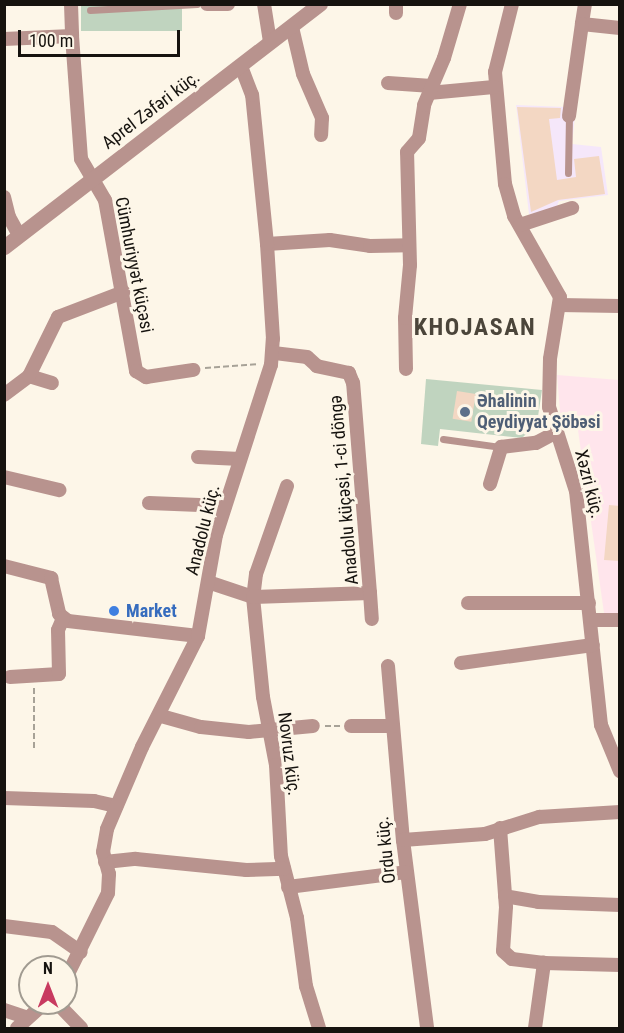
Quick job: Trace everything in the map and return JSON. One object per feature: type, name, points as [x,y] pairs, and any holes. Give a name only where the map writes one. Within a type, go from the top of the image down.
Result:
[{"type":"street","name":"Cümhuriyyət küçəsi","points":[[71,4],[81,159],[105,200],[136,371],[146,377],[193,370]]},
{"type":"street","points":[[207,4],[228,4]]},
{"type":"street","points":[[264,4],[270,43]]},
{"type":"street","name":"Aprel Zəfəri küç.","points":[[4,247],[320,4]]},
{"type":"street","points":[[406,369],[409,245],[407,152],[419,138],[431,90],[460,4]]},
{"type":"street","name":"Xəzri küç.","points":[[512,4],[494,87],[505,184],[520,225],[555,286],[559,305],[550,359],[549,407],[555,433],[576,490],[590,603],[601,724],[619,762]]},
{"type":"street","points":[[569,116],[585,4]]},
{"type":"street","points":[[582,24],[620,28]]},
{"type":"street","points":[[292,27],[303,74],[322,118],[321,135]]},
{"type":"street","points":[[4,39],[72,36]]},
{"type":"street","name":"Anadolu küç.","points":[[78,957],[108,893],[104,839],[116,806],[142,747],[161,716],[198,636],[225,506],[272,359],[267,244],[252,95],[241,66]]},
{"type":"street","points":[[388,83],[431,90],[494,87]]},
{"type":"street","points":[[4,197],[9,217],[19,236]]},
{"type":"street","points":[[520,225],[572,208]]},
{"type":"street","points":[[267,244],[330,240],[370,246],[409,245]]},
{"type":"street","points":[[4,395],[29,376],[58,317],[123,292]]},
{"type":"street","points":[[559,305],[620,306]]},
{"type":"street","name":"Anadolu küçəsi, 1-ci döngə","points":[[208,582],[253,597],[370,593],[353,383],[349,373],[317,366],[308,357],[272,359]]},
{"type":"street","points":[[29,376],[52,383]]},
{"type":"street","points":[[490,484],[501,447],[536,443],[555,433]]},
{"type":"street","points":[[198,457],[240,459]]},
{"type":"street","points":[[4,477],[59,490]]},
{"type":"street","name":"Novruz küç.","points":[[287,486],[257,568],[253,597],[263,697],[270,730],[284,869],[297,918],[306,986],[319,1029]]},
{"type":"street","points":[[149,503],[225,506]]},
{"type":"street","points":[[4,566],[51,578],[63,618],[58,630],[60,674],[10,677]]},
{"type":"street","points":[[370,593],[372,619]]},
{"type":"street","points":[[468,603],[590,603]]},
{"type":"street","points":[[63,618],[198,636]]},
{"type":"street","points":[[596,620],[620,620]]},
{"type":"street","points":[[461,663],[593,645]]},
{"type":"street","name":"Ordu küç.","points":[[388,666],[406,872],[427,1029]]},
{"type":"street","points":[[161,716],[201,727],[270,730],[313,726]]},
{"type":"street","points":[[351,726],[393,726]]},
{"type":"street","points":[[4,798],[94,801],[116,806]]},
{"type":"street","points":[[403,840],[467,837],[539,817],[620,812]]},
{"type":"street","points":[[500,828],[505,896],[503,951],[512,959],[544,963],[620,965]]},
{"type":"street","points":[[105,862],[136,859],[246,870],[284,869]]},
{"type":"street","points":[[288,887],[406,872]]},
{"type":"street","points":[[505,896],[538,902],[620,905]]},
{"type":"street","points":[[4,926],[52,932],[81,952]]},
{"type":"street","points":[[535,1029],[544,963]]},
{"type":"street","points":[[4,1010],[21,1023]]},
{"type":"street","points":[[68,1015],[81,1029]]},
{"type":"lane","points":[[90,10],[197,4]]},
{"type":"lane","points":[[568,173],[569,116]]},
{"type":"lane","points":[[443,439],[501,447]]},
{"type":"path","points":[[193,370],[272,359]]},
{"type":"path","points":[[34,748],[35,677]]},
{"type":"path","points":[[313,726],[351,726]]},
{"type":"shaded area","points":[[516,105],[566,107],[575,116],[572,144],[601,147],[608,195],[559,201],[555,211],[529,214]]},
{"type":"shaded area","points":[[557,375],[619,380],[619,614],[604,613],[577,423],[561,423]]},
{"type":"green space","points":[[81,5],[182,5],[182,31],[81,31]]},
{"type":"green space","points":[[426,379],[542,390],[537,423],[522,438],[440,429],[438,446],[421,444]]},
{"type":"building","points":[[517,107],[561,108],[560,118],[549,119],[557,180],[576,177],[574,159],[599,156],[605,194],[558,200],[531,212]]},
{"type":"building","points":[[457,391],[476,394],[471,422],[453,419]]},
{"type":"building","points":[[609,505],[620,506],[620,561],[604,560]]},
{"type":"place","name":"Əhalinin Qeydiyyat Şöbəsi","points":[[465,412]]},
{"type":"place","name":"Market","points":[[114,611]]},
{"type":"district","name":"KHOJASAN","points":[[475,328]]}]
